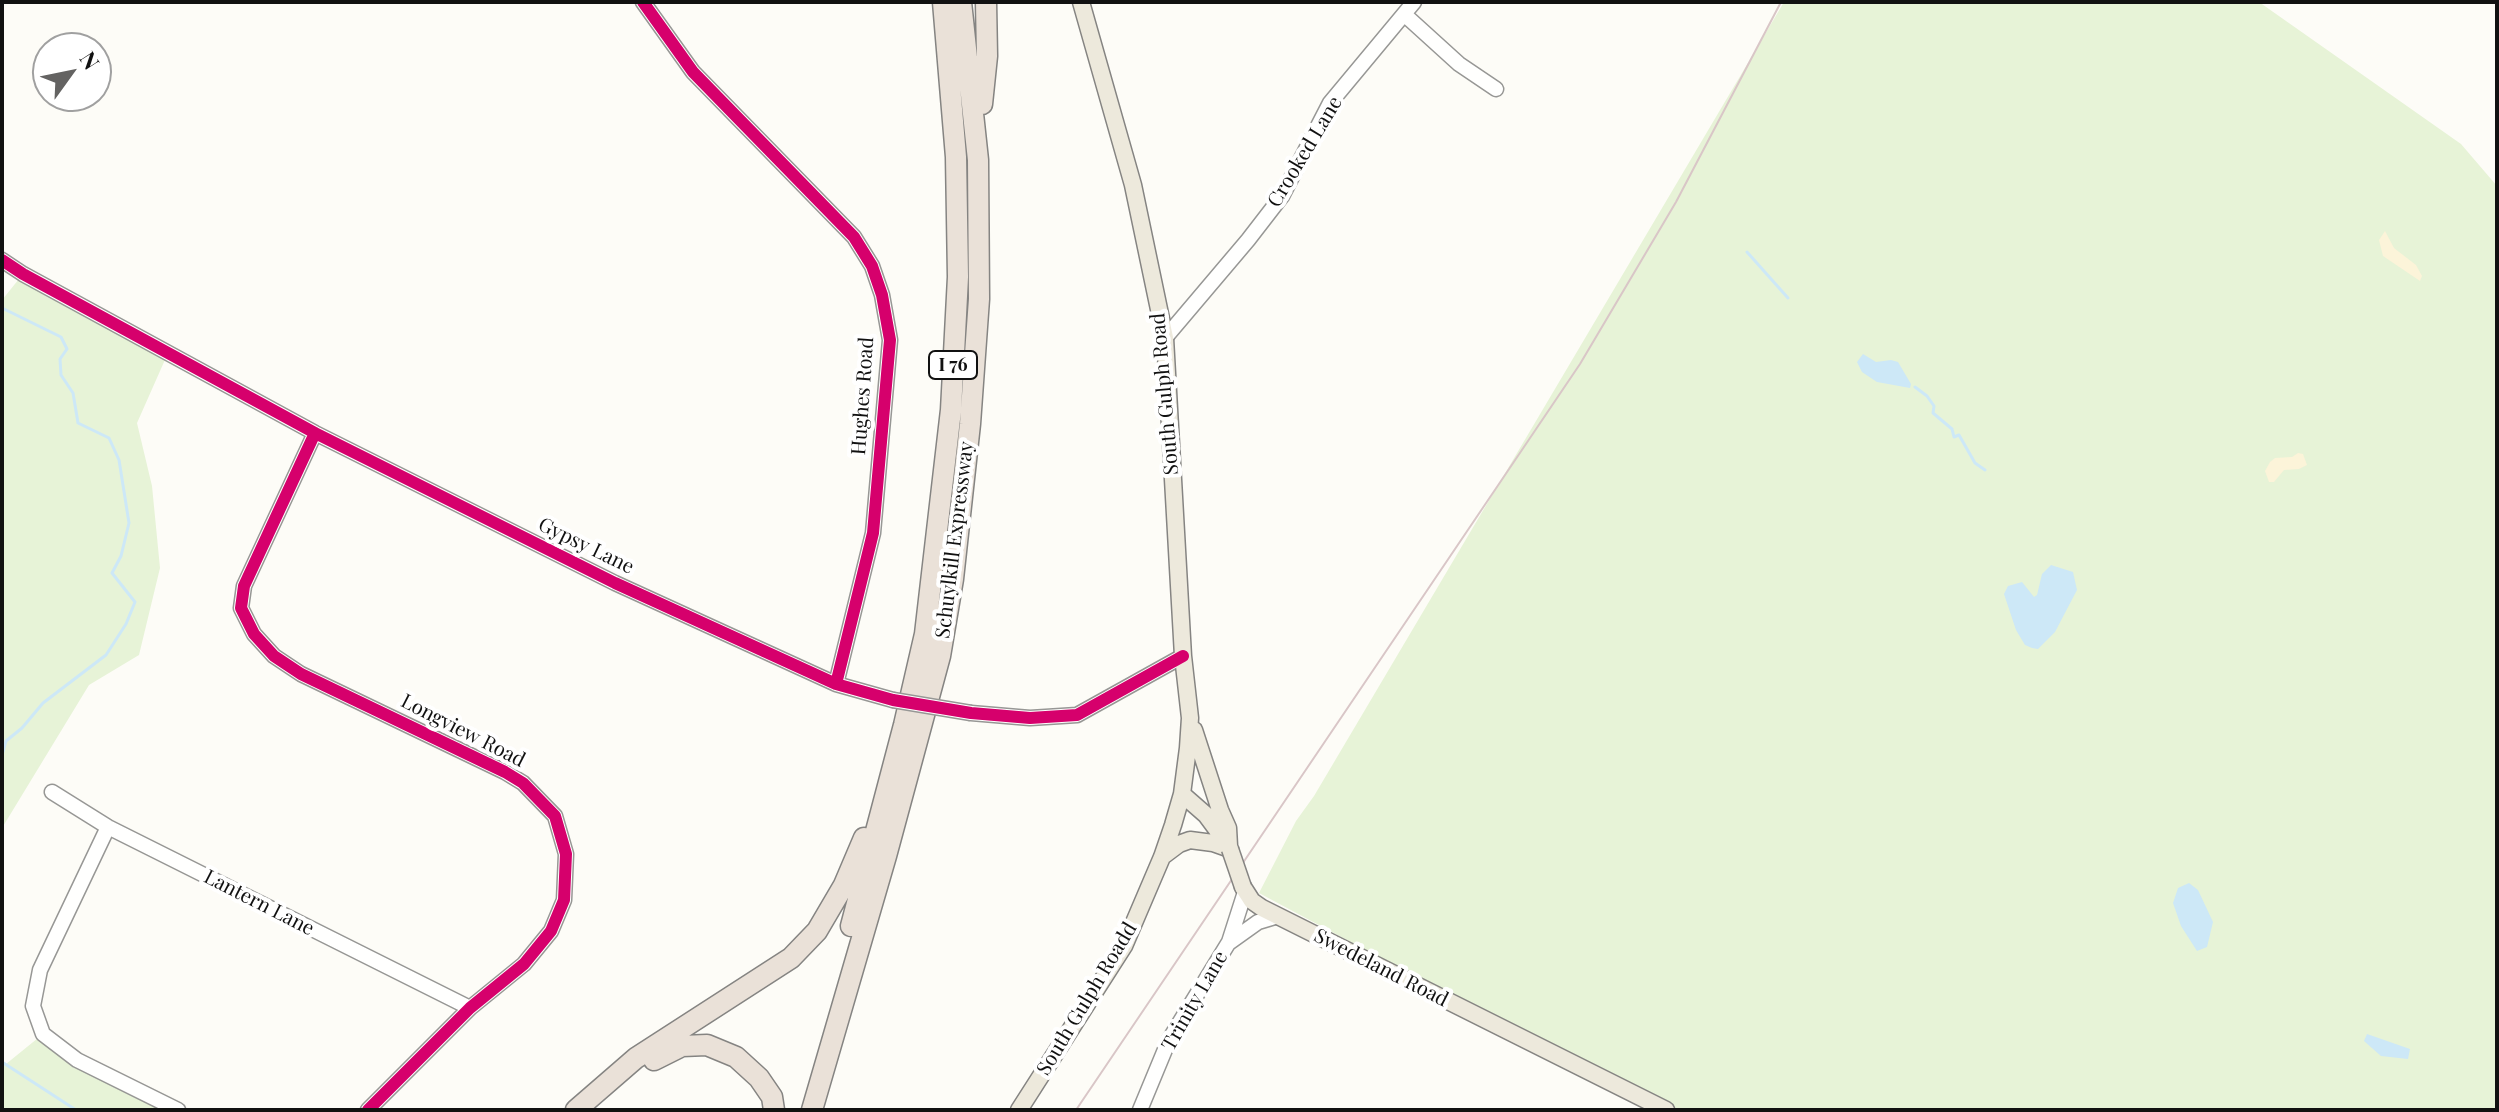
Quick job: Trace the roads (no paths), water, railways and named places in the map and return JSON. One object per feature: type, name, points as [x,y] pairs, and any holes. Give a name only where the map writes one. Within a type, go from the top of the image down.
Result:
[{"type":"highway","name":"Schuylkill Expressway","points":[[799,1110],[862,887],[925,634],[951,410],[958,277],[956,157],[943,2]]},
{"type":"highway","name":"Schuylkill Expressway","points":[[812,1110],[940,656],[953,579],[970,424],[979,299],[978,160],[961,2]]},
{"type":"highway","points":[[978,160],[987,56],[986,2]]},
{"type":"highway","points":[[576,1110],[636,1058],[791,958],[817,931],[844,885],[871,823],[904,725]]},
{"type":"highway","points":[[592,1110],[646,1064],[682,1046],[707,1045],[736,1057],[759,1078],[772,1097],[774,1110]]},
{"type":"main road","name":"South Gulph Road","points":[[1081,2],[1133,185],[1165,338],[1183,656],[1190,718],[1182,794]]},
{"type":"main road","points":[[1190,718],[1228,828],[1230,848],[1244,889]]},
{"type":"main road","points":[[1182,794],[1201,796],[1220,810]]},
{"type":"main road","points":[[1182,794],[1206,815],[1230,848]]},
{"type":"main road","name":"South Gulph Roadd","points":[[1019,1110],[1124,946],[1162,857],[1182,794]]},
{"type":"main road","points":[[1162,857],[1190,840],[1230,848]]},
{"type":"main road","name":"Swedeland Road","points":[[1244,889],[1252,901],[1278,916],[1666,1110]]},
{"type":"street","name":"Hughes Road","points":[[643,2],[693,72],[854,237],[872,266],[882,295],[890,340],[873,533],[836,684]]},
{"type":"street","name":"Crooked Lane","points":[[1165,338],[1282,196],[1330,103],[1414,2]]},
{"type":"street","points":[[1405,15],[1459,64],[1496,89]]},
{"type":"street","name":"Gypsy Lane","points":[[2,260],[315,433],[615,583],[836,684],[893,700],[971,713],[1030,718],[1077,715],[1183,656]]},
{"type":"street","name":"Longview Road","points":[[315,433],[244,586],[241,608],[254,634],[274,656],[301,674],[523,783],[555,816],[563,838],[567,864],[564,900],[551,931],[524,964],[470,1008],[368,1110]]},
{"type":"street","name":"Lantern Lane","points":[[52,792],[108,827],[470,1008]]},
{"type":"street","points":[[108,827],[40,970],[33,1006],[43,1034],[77,1060],[178,1110]]},
{"type":"street","name":"Trinity Lane","points":[[1140,1110],[1169,1040],[1229,942],[1244,889]]},
{"type":"street","points":[[1229,942],[1258,922],[1278,916]]},
{"type":"water","points":[[1863,354],[1876,362],[1898,362],[1911,384],[1910,388],[1877,382],[1862,372],[1857,362]]},
{"type":"water","points":[[2051,565],[2073,572],[2077,590],[2055,632],[2038,649],[2032,648],[2025,645],[2016,630],[2004,594],[2008,586],[2022,582],[2034,597],[2042,574]]},
{"type":"water","points":[[2189,883],[2198,890],[2213,922],[2207,947],[2197,951],[2181,926],[2173,903],[2178,888]]},
{"type":"water","points":[[2367,1034],[2410,1049],[2408,1059],[2381,1056],[2364,1041]]},
{"type":"waterway","points":[[1747,252],[1788,298]]},
{"type":"waterway","points":[[2,308],[61,337],[67,349],[60,359],[61,375],[73,393],[78,423],[109,438],[119,460],[129,523],[121,556],[112,573],[135,602],[126,624],[106,655],[43,703],[6,741],[2,755]]},
{"type":"waterway","points":[[1915,387],[1927,396],[1934,406],[1933,413],[1952,429],[1954,437],[1959,435],[1975,463],[1985,470]]},
{"type":"waterway","points":[[2,1062],[76,1110]]},
{"type":"tram line","points":[[1076,1110],[1580,364],[1676,202],[1781,2]]}]
